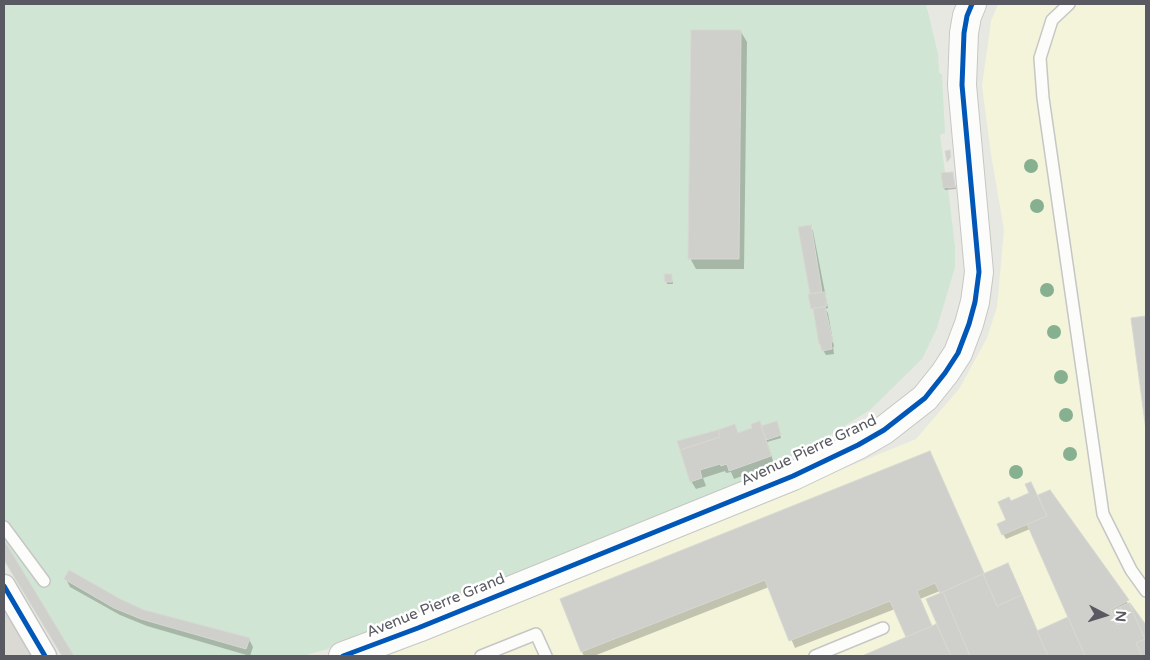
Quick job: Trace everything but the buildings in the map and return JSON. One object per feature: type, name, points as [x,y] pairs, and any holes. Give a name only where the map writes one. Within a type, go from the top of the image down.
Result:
[{"type":"street","name":"Avenue Pierre Grand","points":[[351,655],[793,476],[858,446],[884,430],[925,398],[958,353],[975,302],[979,272],[962,85],[966,8]]},
{"type":"street","points":[[4,586],[45,656]]},
{"type":"lane","points":[[1069,4],[1052,20],[1040,58],[1043,98],[1103,514],[1131,570],[1146,591]]},
{"type":"lane","points":[[4,527],[44,581]]},
{"type":"lane","points":[[815,656],[883,628]]},
{"type":"lane","points":[[481,656],[536,634],[546,656]]},
{"type":"shaded area","points":[[4,4],[926,4],[938,54],[939,73],[942,74],[945,133],[940,135],[945,172],[953,172],[955,187],[948,188],[955,247],[955,267],[937,328],[922,359],[870,410],[835,432],[712,500],[397,623],[303,656],[62,656],[4,560]]},
{"type":"shaded area","points":[[998,4],[1146,4],[1146,656],[388,656],[916,439],[959,389],[987,338],[997,307],[1004,230],[982,86],[991,21]]},
{"type":"shaded area","points":[[4,603],[34,656],[4,656]]},
{"type":"cycle path","points":[[343,656],[418,628],[793,476],[858,445],[884,430],[925,398],[958,353],[975,302],[979,272],[962,85],[964,33],[967,16],[972,4]]},
{"type":"cycle path","points":[[4,586],[45,656]]}]
